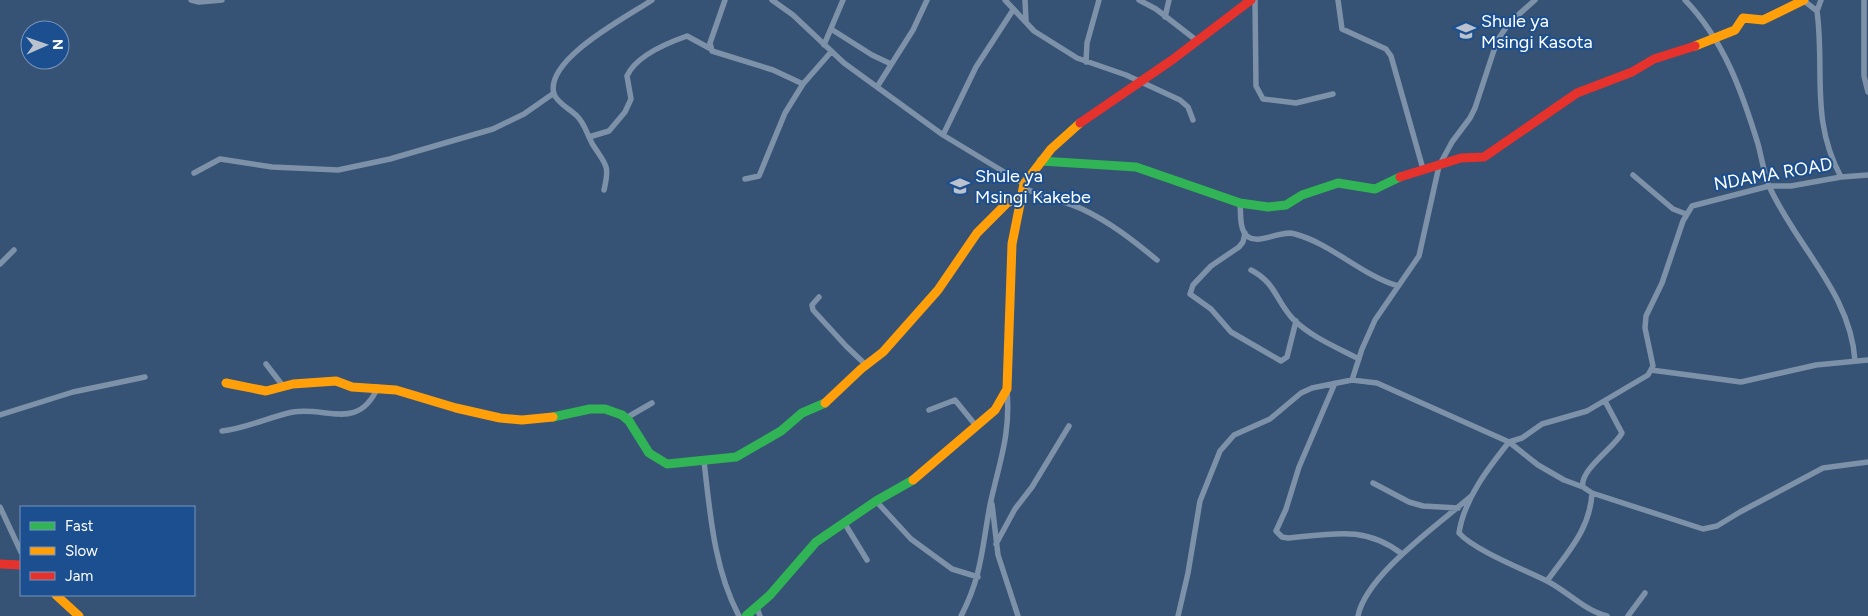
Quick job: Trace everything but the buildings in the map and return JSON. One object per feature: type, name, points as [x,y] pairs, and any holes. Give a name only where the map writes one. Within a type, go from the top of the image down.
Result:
[{"type":"street","points":[[191,0],[199,2],[222,0]]},
{"type":"street","points":[[604,190],[608,166],[589,137],[581,120],[556,99],[554,93],[561,69],[575,52],[594,37],[652,0]]},
{"type":"street","points":[[711,49],[710,43],[725,0]]},
{"type":"street","points":[[772,0],[793,15],[831,52],[943,135],[1023,190],[1083,209],[1128,236],[1157,260]]},
{"type":"street","points":[[824,45],[843,0]]},
{"type":"street","points":[[877,86],[913,30],[927,0]]},
{"type":"street","points":[[1005,0],[1041,35],[1086,62],[1126,75],[1180,100],[1188,107],[1192,120]]},
{"type":"street","points":[[1025,0],[1026,21]]},
{"type":"street","points":[[1086,62],[1087,43],[1099,0]]},
{"type":"street","points":[[1139,0],[1156,9],[1196,40]]},
{"type":"street","points":[[1165,17],[1170,0]]},
{"type":"street","points":[[226,383],[266,391],[283,386],[332,381],[352,387],[378,387],[396,390],[456,408],[500,418],[533,420],[598,408],[618,413],[626,418],[634,427],[649,453],[666,464],[729,458],[742,454],[781,430],[802,413],[824,404],[883,352],[919,313],[977,233],[1023,190],[1041,161],[1084,120],[1140,83],[1196,40],[1253,0]]},
{"type":"street","points":[[1253,0],[1256,86],[1263,100],[1296,102],[1333,94]]},
{"type":"street","points":[[1338,0],[1342,29],[1386,49],[1391,56],[1423,169]]},
{"type":"street","points":[[1352,380],[1375,320],[1419,256],[1434,179],[1452,142],[1470,118],[1502,32],[1535,0]]},
{"type":"street","points":[[1685,0],[1701,17],[1725,54],[1749,118],[1769,186],[1785,217],[1832,289],[1849,327],[1855,361]]},
{"type":"street","points":[[1041,161],[1136,167],[1240,203],[1278,206],[1294,202],[1302,195],[1327,185],[1346,183],[1361,188],[1375,188],[1423,169],[1466,157],[1484,157],[1552,109],[1589,87],[1632,72],[1654,59],[1716,39],[1734,30],[1743,18],[1763,20],[1788,3],[1804,0],[1817,11]]},
{"type":"street","points":[[1821,0],[1817,11],[1819,31],[1819,93],[1823,129],[1831,159],[1841,176]]},
{"type":"street","points":[[1864,0],[1864,76],[1868,92]]},
{"type":"street","points":[[943,135],[976,67],[1014,10]]},
{"type":"street","points":[[831,29],[872,55],[891,64]]},
{"type":"street","points":[[589,137],[609,131],[630,104],[627,76],[635,64],[687,36],[725,56],[773,70],[803,84]]},
{"type":"street","points":[[745,179],[759,176],[777,128],[803,84],[831,52]]},
{"type":"street","points":[[194,173],[220,159],[272,167],[338,170],[390,159],[493,129],[524,114],[554,93]]},
{"type":"street","points":[[1603,616],[1547,581],[1516,568],[1460,534],[1460,530],[1472,496],[1492,464],[1509,442],[1522,438],[1542,424],[1578,415],[1605,401],[1648,375],[1653,366],[1645,328],[1646,316],[1662,284],[1686,214],[1673,209],[1633,174]]},
{"type":"street","name":"NDAMA ROAD","points":[[1686,214],[1692,206],[1702,202],[1769,186],[1791,186],[1841,176],[1868,175]]},
{"type":"street","points":[[962,616],[978,577],[992,499],[1007,436],[1012,244],[1023,190]]},
{"type":"street","points":[[1240,203],[1244,233],[1243,242],[1239,247],[1211,266],[1192,285],[1190,294],[1211,309],[1231,332],[1281,361],[1287,357],[1296,322]]},
{"type":"street","points":[[1244,233],[1249,238],[1256,239],[1280,232],[1294,233],[1312,240],[1376,279],[1398,286]]},
{"type":"street","points":[[0,264],[14,250]]},
{"type":"street","points":[[1251,270],[1267,281],[1296,322],[1314,336],[1359,359]]},
{"type":"street","points":[[819,297],[812,305],[813,310],[866,365]]},
{"type":"street","points":[[1651,370],[1741,382],[1816,365],[1868,360]]},
{"type":"street","points":[[266,364],[274,378],[283,386]]},
{"type":"street","points":[[0,415],[73,392],[145,377]]},
{"type":"street","points":[[1178,616],[1188,573],[1200,501],[1220,450],[1234,435],[1270,419],[1301,393],[1334,384],[1352,380],[1377,383],[1509,442],[1538,465],[1592,493],[1678,522],[1708,529],[1718,526],[1740,512],[1823,468],[1868,462]]},
{"type":"street","points":[[1334,384],[1299,467],[1286,509],[1276,531],[1277,535],[1288,538],[1354,533],[1382,540],[1402,554]]},
{"type":"street","points":[[222,430],[248,426],[297,412],[331,415],[345,414],[368,404],[378,387]]},
{"type":"street","points":[[746,616],[759,612],[810,548],[876,501],[921,475],[995,410],[1007,389]]},
{"type":"street","points":[[929,410],[955,400],[977,427]]},
{"type":"street","points":[[1583,487],[1583,479],[1591,467],[1622,433],[1605,401]]},
{"type":"street","points":[[626,418],[652,403]]},
{"type":"street","points":[[996,544],[1015,509],[1032,486],[1069,426]]},
{"type":"street","points":[[704,461],[713,528],[725,588],[739,616]]},
{"type":"street","points":[[1373,483],[1409,502],[1423,506],[1458,508]]},
{"type":"street","points":[[1547,581],[1578,541],[1583,530],[1592,493]]},
{"type":"street","points":[[1358,616],[1365,598],[1402,554],[1472,496]]},
{"type":"street","points":[[992,499],[996,544],[1002,572],[1018,616]]},
{"type":"street","points":[[876,501],[911,539],[952,569],[978,577]]},
{"type":"street","points":[[0,507],[20,550]]},
{"type":"street","points":[[845,524],[868,560]]},
{"type":"street","points":[[0,564],[20,565]]},
{"type":"street","points":[[1628,616],[1645,593]]},
{"type":"street","points":[[57,596],[79,616]]},
{"type":"traffic: fast","points":[[1041,161],[1136,167],[1240,203],[1268,207],[1286,205],[1302,195],[1338,183],[1375,189],[1400,177]]},
{"type":"traffic: fast","points":[[553,417],[590,409],[605,409],[622,415],[629,421],[649,453],[667,464],[736,457],[781,431],[802,413],[825,403]]},
{"type":"traffic: fast","points":[[746,616],[770,595],[816,542],[876,501],[913,480]]},
{"type":"traffic: slow","points":[[1695,46],[1735,30],[1743,18],[1763,20],[1804,0]]},
{"type":"traffic: slow","points":[[913,480],[995,410],[1007,389],[1012,244],[1024,184],[1051,149],[1080,123]]},
{"type":"traffic: slow","points":[[825,403],[861,369],[883,352],[938,290],[977,233],[1007,203],[1022,196]]},
{"type":"traffic: slow","points":[[226,383],[266,391],[293,384],[336,381],[352,387],[396,390],[456,408],[500,418],[522,420],[553,417]]},
{"type":"traffic: slow","points":[[57,596],[79,616]]},
{"type":"traffic: jam","points":[[1080,123],[1172,60],[1251,0]]},
{"type":"traffic: jam","points":[[1400,177],[1461,158],[1484,157],[1577,93],[1632,72],[1654,59],[1695,46]]},
{"type":"traffic: jam","points":[[0,564],[20,565]]},
{"type":"place","name":"Shule ya Msingi Kasota","points":[[1466,31]]},
{"type":"place","name":"Shule ya Msingi Kakebe","points":[[960,186]]}]
